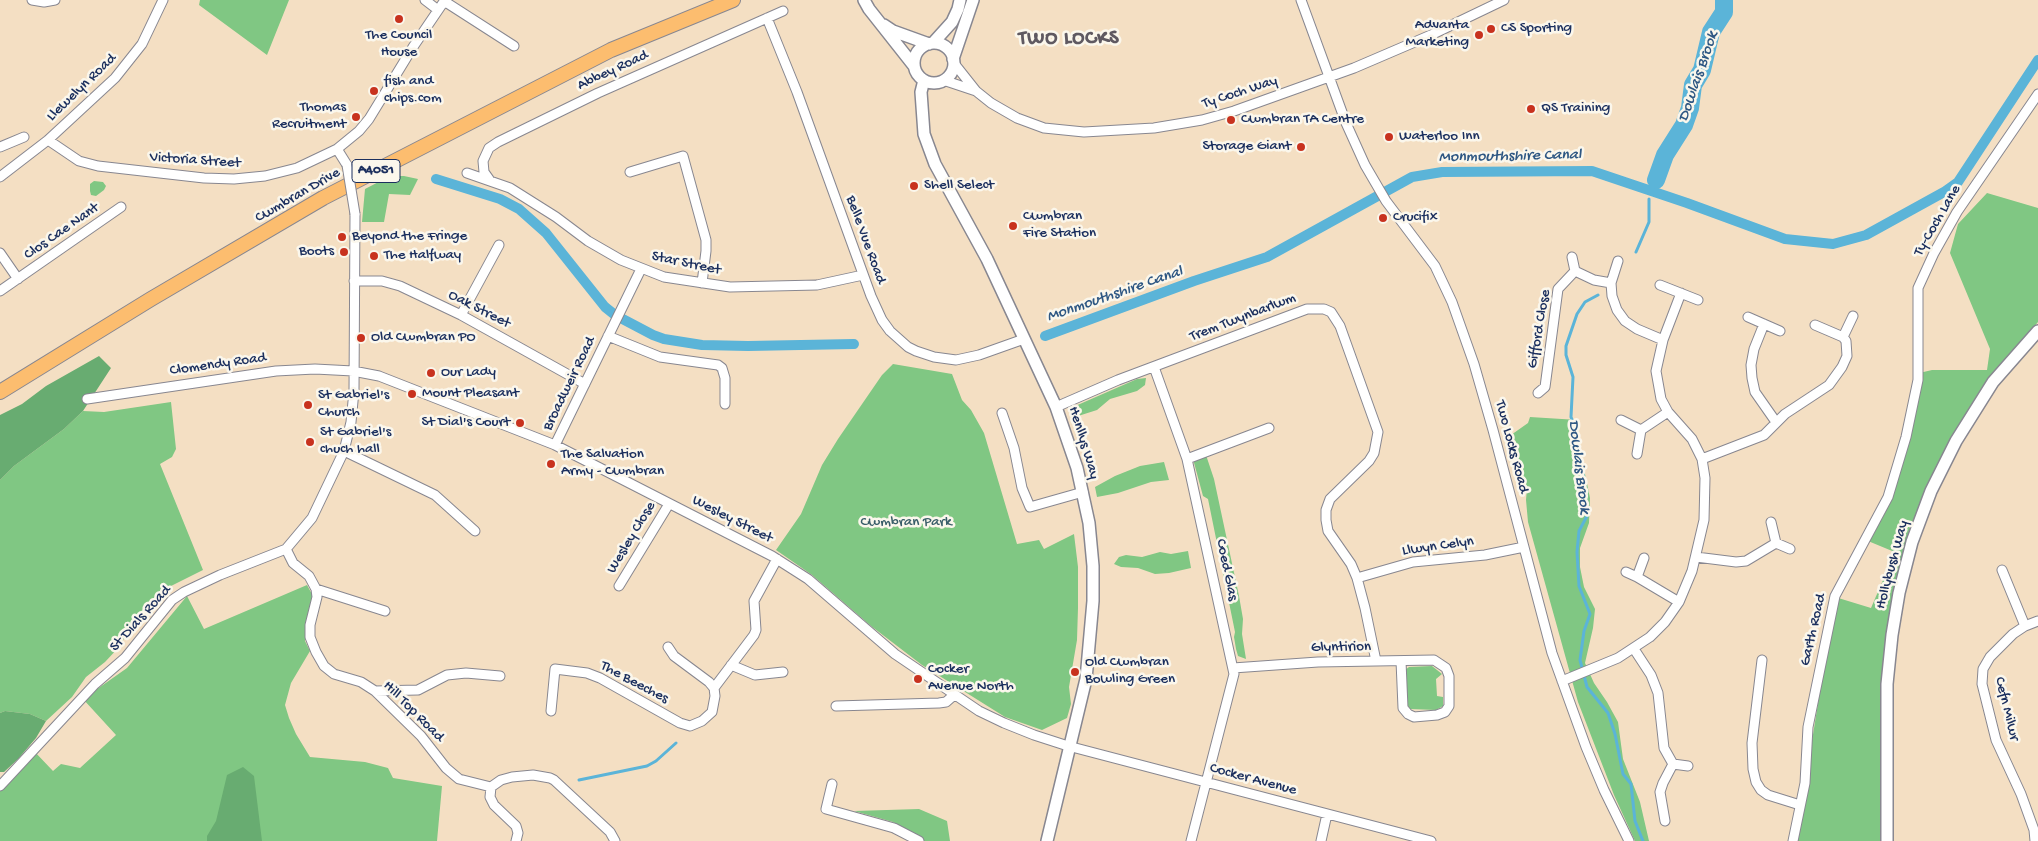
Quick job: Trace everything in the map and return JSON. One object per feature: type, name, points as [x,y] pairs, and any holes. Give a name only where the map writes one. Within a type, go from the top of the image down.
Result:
[{"type":"main road","name":"Cwmbran Drive","points":[[0,392],[152,299],[324,198],[611,50],[733,0]]},
{"type":"street","points":[[32,0],[39,2],[55,0]]},
{"type":"street","name":"Llewelyn Road","points":[[0,177],[48,140],[101,93],[128,63],[145,37],[162,0]]},
{"type":"street","points":[[425,0],[438,10]]},
{"type":"street","points":[[445,0],[514,46]]},
{"type":"street","name":"Victoria Street","points":[[48,140],[79,161],[92,165],[219,178],[248,178],[281,172],[308,164],[350,140],[369,119],[445,0]]},
{"type":"street","points":[[864,0],[914,66],[919,76],[930,82],[943,80],[951,72],[973,0]]},
{"type":"street","points":[[914,66],[914,60],[919,50],[931,43],[952,22],[960,0]]},
{"type":"street","name":"Two Locks Road","points":[[1301,0],[1354,141],[1386,201],[1435,266],[1452,302],[1482,392],[1552,653],[1604,790],[1629,841]]},
{"type":"street","name":"Ty Coch Way","points":[[953,61],[976,91],[1006,113],[1044,128],[1074,132],[1117,132],[1154,128],[1221,115],[1354,68],[1424,38],[1504,0]]},
{"type":"street","name":"Abbey Road","points":[[489,180],[484,172],[483,161],[487,151],[498,142],[598,92],[783,11]]},
{"type":"street","name":"Belle Vue Road","points":[[767,18],[797,92],[873,302],[882,320],[899,340],[916,352],[956,360],[979,355],[1024,339]]},
{"type":"street","points":[[880,23],[893,32],[939,44],[948,49],[953,61]]},
{"type":"street","name":"Henllys Way","points":[[924,80],[921,92],[924,134],[932,156],[987,259],[1056,407],[1068,437],[1083,492],[1092,549],[1093,601],[1086,679],[1068,746],[1047,841]]},
{"type":"street","name":"Ty Coch Way","points":[[943,80],[976,91]]},
{"type":"street","name":"Ty-Coch Lane","points":[[1918,380],[1918,288],[1934,253],[1957,212],[2038,94]]},
{"type":"street","points":[[0,147],[24,137]]},
{"type":"street","points":[[337,149],[347,165],[355,214],[352,415],[344,451],[312,518],[286,549],[293,563],[309,576],[316,589],[385,611]]},
{"type":"street","points":[[630,172],[683,156],[706,240],[702,283]]},
{"type":"street","name":"Star Street","points":[[467,173],[510,188],[556,217],[596,246],[624,262],[664,277],[730,287],[817,285],[863,275]]},
{"type":"street","name":"Clos Cae Nant","points":[[0,291],[121,207]]},
{"type":"street","points":[[461,315],[498,245]]},
{"type":"street","name":"Clos Cae Nant","points":[[0,253],[18,279]]},
{"type":"street","points":[[1572,257],[1575,271],[1594,280],[1611,283]]},
{"type":"street","points":[[1618,261],[1611,283],[1612,296],[1617,310],[1625,321],[1637,329],[1663,340]]},
{"type":"street","name":"Broadweir Road","points":[[555,445],[642,269]]},
{"type":"street","name":"Gifford Close","points":[[1538,393],[1545,388],[1558,289],[1575,271]]},
{"type":"street","name":"Oak Street","points":[[354,281],[378,280],[394,284],[461,315],[585,384]]},
{"type":"street","points":[[1660,285],[1698,300]]},
{"type":"street","points":[[1562,681],[1604,665],[1634,649],[1665,622],[1679,602],[1696,556],[1704,520],[1706,498],[1706,478],[1702,459],[1692,439],[1668,412],[1661,399],[1656,371],[1663,340],[1681,293]]},
{"type":"street","name":"Trem Twynbarlwm","points":[[1056,407],[1154,366],[1307,309],[1324,309],[1331,312],[1340,326],[1378,432],[1374,452],[1369,461],[1330,500],[1326,510],[1328,530],[1351,564],[1357,578],[1376,661]]},
{"type":"street","points":[[1843,337],[1853,316]]},
{"type":"street","points":[[1748,317],[1780,331]]},
{"type":"street","points":[[1764,324],[1754,349],[1751,364],[1752,378],[1755,392],[1776,422]]},
{"type":"street","points":[[1702,459],[1764,435],[1776,422],[1821,391],[1835,378],[1846,356],[1847,347],[1843,337],[1815,325]]},
{"type":"street","name":"Hollybush Way","points":[[1888,841],[1887,684],[1892,634],[1899,593],[1912,542],[1931,491],[1956,441],[1993,382],[2038,331]]},
{"type":"street","name":"Broadweir Road","points":[[608,336],[660,357],[718,365],[722,368],[725,378],[725,404]]},
{"type":"street","name":"Coed Glas","points":[[1154,366],[1187,459],[1234,674],[1191,841]]},
{"type":"street","name":"Clomendy Road","points":[[87,399],[263,372],[315,369],[353,371]]},
{"type":"street","name":"Wesley Street","points":[[353,371],[379,376],[555,445],[777,559],[808,579],[895,654],[954,695],[979,711],[1004,723],[1068,746]]},
{"type":"street","name":"Garth Road","points":[[1793,841],[1805,783],[1808,727],[1835,596],[1888,497],[1906,437],[1918,380]]},
{"type":"street","points":[[1637,454],[1642,430],[1668,412]]},
{"type":"street","points":[[1002,413],[1014,448],[1022,488],[1030,507],[1083,492]]},
{"type":"street","points":[[1621,420],[1642,430]]},
{"type":"street","points":[[1187,459],[1269,428]]},
{"type":"street","points":[[344,451],[436,495],[475,531]]},
{"type":"street","name":"Wesley Close","points":[[619,586],[669,504]]},
{"type":"street","points":[[1771,522],[1776,543]]},
{"type":"street","points":[[1696,556],[1736,562],[1746,561],[1776,543]]},
{"type":"street","points":[[1776,543],[1790,550]]},
{"type":"street","name":"Llwyn Celyn","points":[[1357,578],[1413,562],[1485,555],[1524,547]]},
{"type":"street","name":"St Dials Road","points":[[0,786],[94,684],[125,658],[178,595],[220,575],[286,549]]},
{"type":"street","points":[[1637,576],[1644,558]]},
{"type":"street","points":[[668,647],[674,656],[709,682],[714,688],[754,635],[756,630],[754,601],[777,559]]},
{"type":"street","points":[[2002,570],[2025,626]]},
{"type":"street","points":[[1626,572],[1637,576],[1679,602]]},
{"type":"street","name":"Hill Top Road","points":[[316,589],[317,597],[309,631],[320,661],[334,674],[361,682],[375,691],[421,736],[455,776],[467,783],[491,787]]},
{"type":"street","name":"Cefn Milwr","points":[[2035,841],[2034,830],[2021,794],[1996,740],[1982,684],[1983,669],[1990,657],[2013,634],[2025,626],[2038,621]]},
{"type":"street","points":[[1634,649],[1651,675],[1658,693],[1664,748],[1673,764]]},
{"type":"street","name":"Glyntirion","points":[[1233,668],[1318,662],[1434,660],[1446,668],[1449,676],[1449,706],[1444,712],[1437,715],[1414,717],[1408,714],[1403,708],[1401,661]]},
{"type":"street","points":[[1762,660],[1752,742],[1753,769],[1756,782],[1761,790],[1768,795],[1800,805]]},
{"type":"street","points":[[731,665],[755,675],[783,672]]},
{"type":"street","name":"The Beeches","points":[[551,710],[554,669],[587,673],[600,678],[680,723],[690,726],[702,721],[712,712],[716,696],[714,688]]},
{"type":"street","points":[[375,691],[418,690],[443,676],[464,673],[500,676]]},
{"type":"street","points":[[1750,676],[1760,677]]},
{"type":"street","points":[[836,706],[939,703],[946,702],[954,695]]},
{"type":"street","name":"Cocker Avenue","points":[[1068,746],[1432,841]]},
{"type":"street","points":[[1673,764],[1688,766]]},
{"type":"street","points":[[1665,821],[1660,792],[1662,783],[1673,764]]},
{"type":"street","points":[[516,841],[518,833],[516,826],[494,805],[490,797],[491,787],[501,780],[512,777],[541,775],[554,780],[610,832],[615,841]]},
{"type":"street","points":[[832,784],[826,809],[894,828],[918,841]]},
{"type":"street","points":[[1320,841],[1327,814]]},
{"type":"green space","points":[[200,0],[289,0],[267,55],[199,5]]},
{"type":"green space","points":[[390,176],[418,179],[410,195],[389,194],[384,222],[362,222],[365,189]]},
{"type":"green space","points":[[94,181],[103,182],[106,186],[96,196],[91,195],[90,191],[90,184]]},
{"type":"green space","points":[[1987,193],[2038,208],[2038,322],[1996,372],[1909,534],[1897,576],[1890,612],[1882,676],[1882,841],[1797,841],[1810,779],[1811,747],[1835,597],[1871,608],[1897,553],[1868,541],[1901,447],[1915,374],[1932,370],[1987,370],[1990,349],[1950,253],[1958,224]]},
{"type":"green space","points":[[99,356],[111,368],[83,411],[64,429],[14,466],[0,480],[0,415],[22,404],[46,386]]},
{"type":"green space","name":"Cwmbran Park","points":[[893,364],[952,374],[962,400],[971,410],[984,433],[1017,544],[1039,540],[1044,549],[1074,534],[1078,567],[1078,608],[1077,640],[1069,687],[1071,704],[1067,718],[1042,730],[1005,717],[922,665],[871,626],[812,575],[776,550],[801,514],[822,465],[838,439],[882,375]]},
{"type":"green space","points":[[1146,378],[1145,385],[1137,391],[1110,399],[1097,410],[1075,417],[1073,407],[1137,379]]},
{"type":"green space","points":[[171,402],[176,449],[172,457],[160,464],[203,570],[163,590],[153,603],[136,617],[120,646],[105,662],[86,677],[72,697],[46,721],[30,714],[5,711],[0,713],[0,480],[14,466],[64,429],[83,411],[104,412]]},
{"type":"green space","points":[[1530,417],[1578,420],[1580,450],[1590,498],[1589,523],[1580,548],[1580,567],[1584,587],[1595,609],[1585,663],[1594,683],[1618,722],[1623,759],[1640,802],[1649,841],[1635,841],[1614,795],[1578,702],[1528,522],[1527,488],[1512,454],[1509,442],[1511,435],[1528,423]]},
{"type":"green space","points":[[1206,455],[1214,479],[1239,596],[1246,659],[1238,656],[1236,649],[1235,632],[1208,499],[1203,496],[1193,459]]},
{"type":"green space","points":[[1164,462],[1169,480],[1151,482],[1118,493],[1097,497],[1095,487],[1115,476],[1140,466]]},
{"type":"green space","points":[[1188,551],[1191,568],[1169,573],[1155,574],[1138,568],[1121,567],[1114,564],[1119,557],[1126,555],[1142,557],[1160,552],[1171,554]]},
{"type":"green space","points":[[307,585],[313,596],[313,604],[305,626],[305,641],[310,651],[291,683],[285,705],[296,734],[310,757],[365,762],[388,768],[393,778],[442,786],[437,841],[0,841],[0,790],[34,751],[53,771],[61,764],[80,768],[116,735],[83,699],[127,668],[187,596],[204,629]]},
{"type":"green space","points":[[1432,666],[1442,674],[1436,679],[1437,696],[1443,697],[1443,706],[1436,710],[1410,709],[1406,702],[1405,670],[1409,667]]},
{"type":"green space","points":[[5,711],[30,714],[46,721],[36,738],[18,759],[4,772],[0,772],[0,713]]},
{"type":"green space","points":[[243,767],[254,776],[262,841],[207,841],[207,836],[216,821],[227,775]]},
{"type":"green space","points":[[919,809],[947,821],[950,841],[924,841],[893,822],[854,811]]},
{"type":"waterway","name":"Dowlais Brook","points":[[1656,180],[1665,155],[1684,125],[1690,108],[1693,85],[1702,70],[1711,32],[1724,12],[1724,0]]},
{"type":"waterway","name":"Monmouthshire Canal","points":[[1045,336],[1194,281],[1267,257],[1412,177],[1442,172],[1592,171],[1785,239],[1833,244],[1866,235],[1944,192],[1958,182],[2038,60]]},
{"type":"waterway","name":"Monmouthshire Canal","points":[[436,179],[500,199],[519,209],[546,233],[605,307],[615,315],[653,335],[664,339],[702,345],[854,344]]},
{"type":"waterway","name":"Dowlais Brook","points":[[1636,252],[1649,222],[1649,199]]},
{"type":"waterway","name":"Dowlais Brook","points":[[1598,295],[1585,302],[1577,314],[1566,346],[1566,355],[1573,377],[1571,417],[1575,427],[1584,481],[1587,516],[1579,531],[1577,552],[1579,586],[1590,614],[1584,631],[1580,660],[1587,687],[1608,713],[1615,734],[1623,774],[1631,784],[1635,821],[1643,841]]},
{"type":"waterway","points":[[579,780],[647,766],[656,761],[676,743]]},
{"type":"place","name":"The Council House","points":[[399,19]]},
{"type":"place","name":"CS Sporting","points":[[1491,29]]},
{"type":"place","name":"Advanta Marketing","points":[[1479,35]]},
{"type":"place","name":"fish and chips.com","points":[[374,91]]},
{"type":"place","name":"QS Training","points":[[1531,109]]},
{"type":"place","name":"Thomas Recruitment","points":[[356,117]]},
{"type":"place","name":"Cwmbran TA Centre","points":[[1231,120]]},
{"type":"place","name":"Waterloo Inn","points":[[1389,137]]},
{"type":"place","name":"Storage Giant","points":[[1301,147]]},
{"type":"place","name":"Shell Select","points":[[914,186]]},
{"type":"place","name":"Crucifix","points":[[1383,218]]},
{"type":"place","name":"Cwmbran Fire Station","points":[[1013,226]]},
{"type":"place","name":"Beyond the Fringe","points":[[342,237]]},
{"type":"place","name":"Boots","points":[[344,252]]},
{"type":"place","name":"The Halfway","points":[[374,256]]},
{"type":"place","name":"Old Cwmbran PO","points":[[361,338]]},
{"type":"place","name":"Our Lady","points":[[431,373]]},
{"type":"place","name":"Mount Pleasant","points":[[412,394]]},
{"type":"place","name":"St Gabriel's Church","points":[[308,405]]},
{"type":"place","name":"St Dial's Court","points":[[520,423]]},
{"type":"place","name":"St Gabriel's chuch hall","points":[[310,442]]},
{"type":"place","name":"The Salvation Army - Cwmbran","points":[[551,464]]},
{"type":"place","name":"Old Cwmbran Bowling Green","points":[[1075,672]]},
{"type":"place","name":"Cocker Avenue North","points":[[918,679]]},
{"type":"district","name":"TWO LOCKS","points":[[1069,40]]}]
